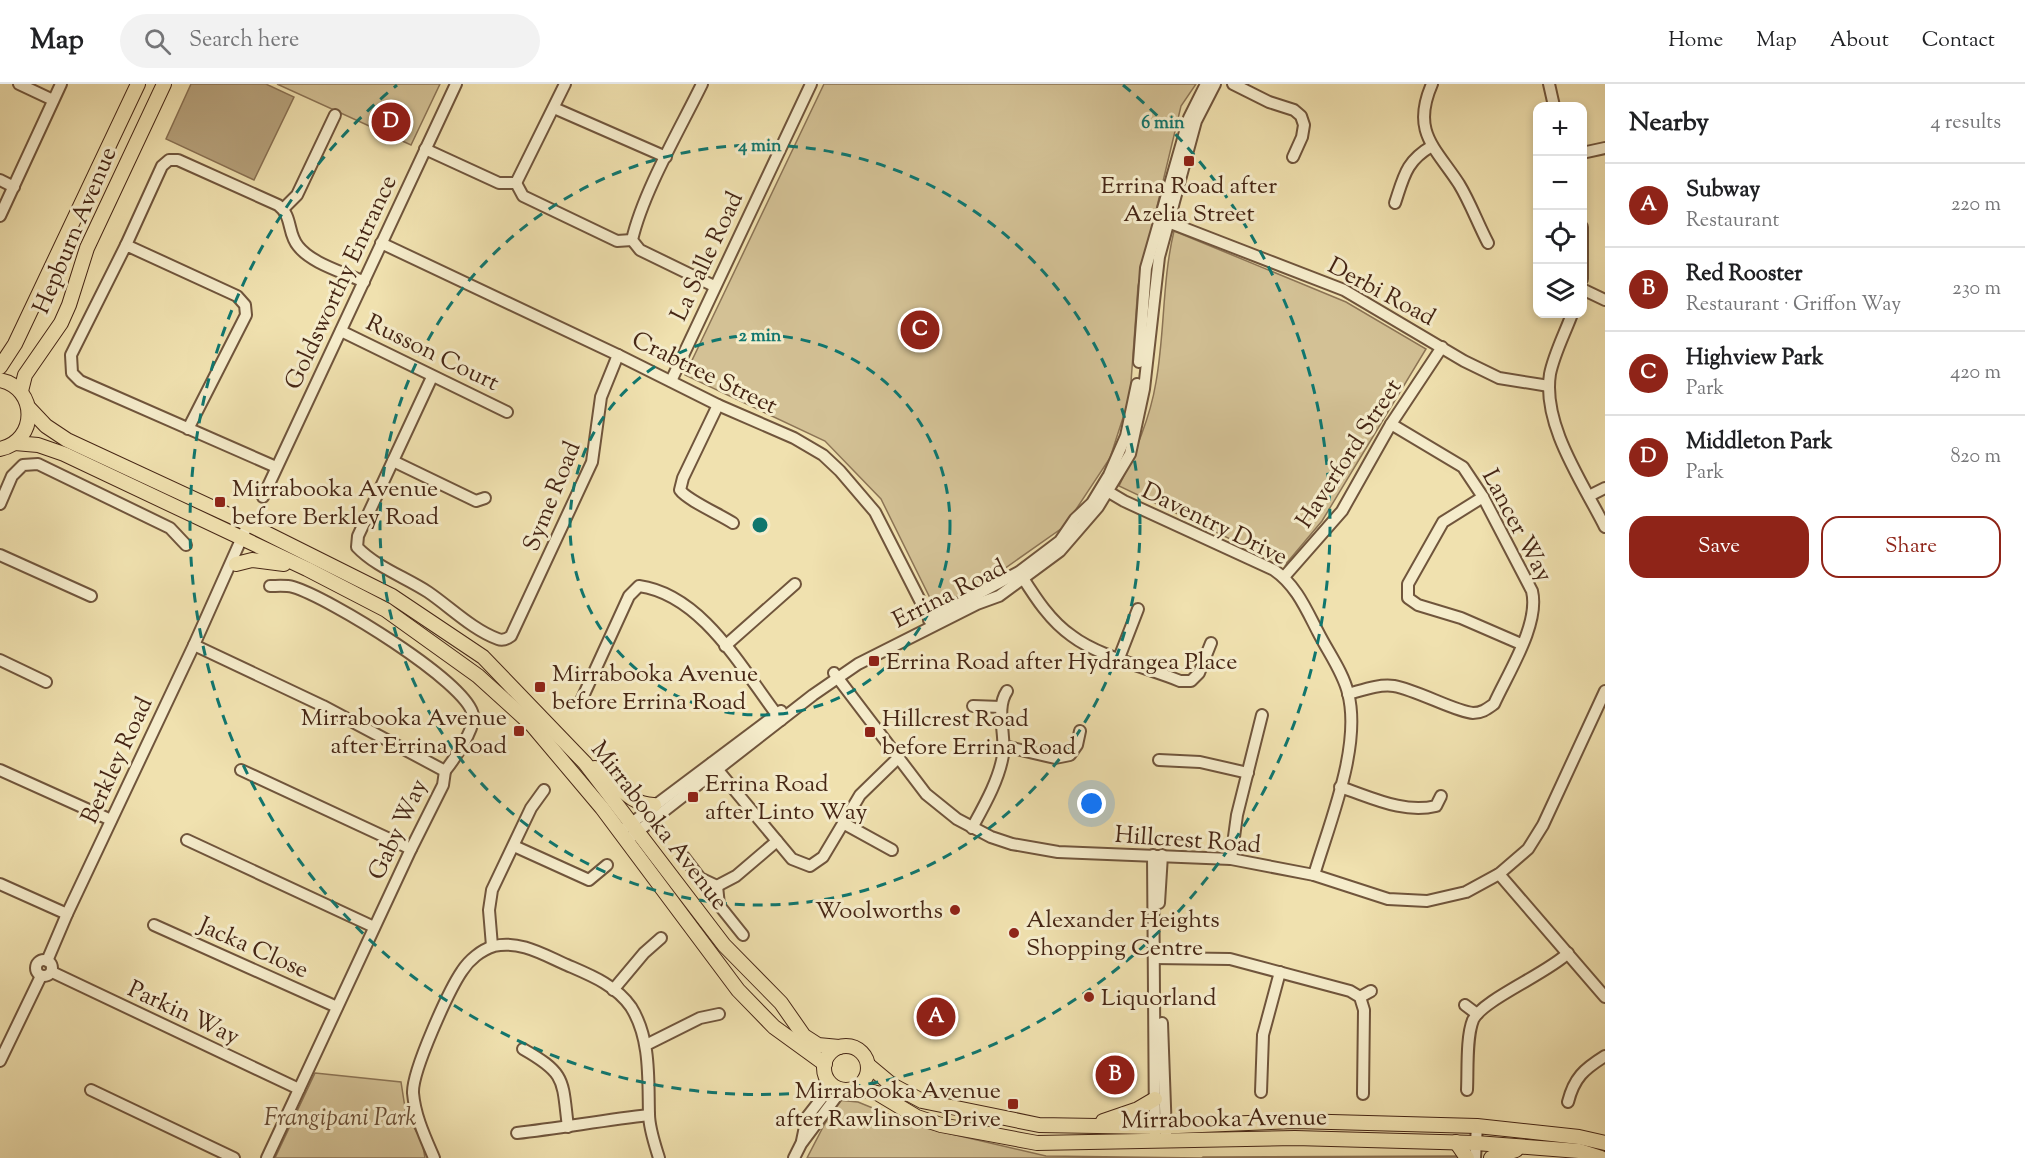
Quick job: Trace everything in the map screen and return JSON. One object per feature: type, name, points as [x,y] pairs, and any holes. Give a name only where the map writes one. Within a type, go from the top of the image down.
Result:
[{"type":"main road","name":"Hepburn Avenue","points":[[0,367],[15,344],[138,84]]},
{"type":"main road","name":"Hepburn Avenue","points":[[21,391],[26,373],[61,323],[87,248],[164,84]]},
{"type":"main road","points":[[0,380],[21,391],[29,408],[27,428],[4,448]]},
{"type":"main road","name":"Mirrabooka Avenue","points":[[29,408],[46,426],[67,440],[251,526],[393,596],[483,657],[585,763],[724,945],[781,1003],[804,1036],[818,1046],[846,1046],[859,1050],[868,1065],[892,1084],[922,1101],[1040,1125],[1160,1126],[1295,1121],[1481,1126],[1579,1137],[1605,1143]]},
{"type":"main road","name":"Mirrabooka Avenue","points":[[4,448],[38,446],[64,454],[307,569],[386,610],[478,676],[532,725],[623,836],[738,990],[774,1027],[849,1088],[876,1093],[917,1116],[933,1122],[1007,1139],[1037,1143],[1295,1138],[1456,1142],[1579,1151],[1600,1158]]},
{"type":"main road","points":[[236,564],[252,560],[269,561],[307,569]]},
{"type":"main road","points":[[585,763],[604,773],[627,797],[644,805],[654,805]]},
{"type":"main road","points":[[826,1071],[830,1054],[839,1047]]},
{"type":"main road","points":[[849,1088],[866,1078],[868,1065]]},
{"type":"main road","points":[[1080,1125],[1117,1117],[1148,1105],[1155,1099]]},
{"type":"main road","points":[[1456,1142],[1467,1158]]},
{"type":"main road","points":[[1491,1158],[1510,1152],[1545,1149]]},
{"type":"street","points":[[19,84],[53,100]]},
{"type":"street","points":[[0,216],[61,84]]},
{"type":"street","name":"Goldsworthy Entrance","points":[[263,497],[456,84]]},
{"type":"street","points":[[516,183],[565,84]]},
{"type":"street","points":[[632,240],[635,227],[666,157],[702,84]]},
{"type":"street","name":"La Salle Road","points":[[671,381],[811,84]]},
{"type":"street","name":"Errina Road","points":[[623,836],[869,650],[931,622],[1021,576],[1068,543],[1098,507],[1105,490],[1130,454],[1139,415],[1164,220],[1189,118],[1206,84]]},
{"type":"street","name":"Errina Road","points":[[1164,220],[1196,121],[1215,84]]},
{"type":"street","points":[[1233,84],[1269,102],[1294,110],[1301,116],[1304,124],[1302,136],[1293,157]]},
{"type":"street","points":[[1432,84],[1424,102],[1423,127],[1432,146],[1459,185],[1488,243]]},
{"type":"street","points":[[1549,84],[1553,102]]},
{"type":"street","points":[[554,108],[666,157]]},
{"type":"street","points":[[283,209],[297,195],[335,116]]},
{"type":"street","points":[[1395,203],[1408,166],[1417,155],[1432,146]]},
{"type":"street","points":[[1587,152],[1605,148]]},
{"type":"street","points":[[425,149],[499,183],[516,183]]},
{"type":"street","points":[[276,467],[80,381],[70,370],[71,355],[126,245],[162,166],[169,160],[183,162],[283,209],[290,219],[293,238],[304,252],[364,282]]},
{"type":"street","points":[[0,180],[14,187]]},
{"type":"street","points":[[516,183],[523,196],[617,241],[632,240]]},
{"type":"street","name":"Derbi Road","points":[[1164,220],[1344,290],[1499,378],[1549,386]]},
{"type":"street","points":[[632,240],[640,250],[714,286]]},
{"type":"street","name":"Crabtree Street","points":[[381,243],[718,405],[794,438],[823,456],[840,471],[875,512],[931,622]]},
{"type":"street","points":[[126,245],[237,296],[245,305],[246,315],[233,344],[211,381],[188,429]]},
{"type":"street","points":[[1587,291],[1605,300]]},
{"type":"street","points":[[1571,318],[1551,371],[1549,399],[1557,429],[1605,527]]},
{"type":"street","name":"Russon Court","points":[[341,331],[507,412]]},
{"type":"street","name":"Haverford Street","points":[[1284,577],[1342,510],[1391,424],[1442,347]]},
{"type":"street","name":"Syme Road","points":[[393,461],[358,536],[357,547],[366,557],[428,592],[499,640],[511,636],[592,462],[601,397],[618,355]]},
{"type":"street","points":[[432,377],[393,461],[476,501],[486,498]]},
{"type":"street","points":[[718,405],[682,478],[680,490],[685,497],[707,506],[733,523]]},
{"type":"street","name":"Lancer Way","points":[[1348,694],[1373,687],[1392,686],[1424,694],[1471,713],[1484,711],[1494,704],[1532,622],[1534,602],[1532,591],[1483,496],[1464,467],[1391,424]]},
{"type":"street","points":[[0,504],[12,476],[23,465],[38,464],[170,528],[186,545]]},
{"type":"street","points":[[1589,496],[1605,488]]},
{"type":"street","name":"Daventry Drive","points":[[1105,490],[1284,577],[1299,596],[1348,694],[1352,723],[1340,787],[1314,875]]},
{"type":"street","points":[[1483,496],[1443,522],[1407,584],[1408,598],[1418,605],[1461,618],[1521,644]]},
{"type":"street","name":"Berkley Road","points":[[225,579],[228,565],[251,526]]},
{"type":"street","name":"Berkley Road","points":[[47,961],[225,579],[236,564],[244,540]]},
{"type":"street","points":[[0,555],[91,596]]},
{"type":"street","points":[[1021,576],[1047,612],[1071,636],[1119,658],[1180,681],[1191,681],[1199,673],[1211,643]]},
{"type":"street","points":[[725,646],[795,584]]},
{"type":"street","points":[[270,586],[292,587],[360,620],[401,646],[470,704],[474,719],[457,756],[445,771]]},
{"type":"street","points":[[580,703],[629,596],[639,586],[654,588],[687,606],[725,646],[779,717]]},
{"type":"street","points":[[1119,658],[1138,609]]},
{"type":"street","name":"Gaby Way","points":[[194,645],[323,706],[445,771],[443,785],[374,927],[267,1158]]},
{"type":"street","points":[[0,660],[46,682]]},
{"type":"street","name":"Hillcrest Road","points":[[835,676],[926,794],[972,828],[1012,844],[1050,851],[1231,859],[1314,875],[1388,899],[1427,901],[1466,892],[1499,874],[1528,849],[1543,825],[1605,691]]},
{"type":"street","points":[[972,828],[993,786],[1004,746],[1001,707],[1007,691]]},
{"type":"street","points":[[973,706],[1001,707]]},
{"type":"street","points":[[1231,859],[1234,828],[1262,715]]},
{"type":"street","points":[[1004,746],[1055,758],[1070,756],[1077,745],[1080,731]]},
{"type":"street","points":[[810,866],[823,856],[860,795],[898,758]]},
{"type":"street","points":[[1159,760],[1200,762],[1248,774]]},
{"type":"street","points":[[715,766],[792,860],[810,866]]},
{"type":"street","name":"Errina Road","points":[[635,826],[654,805],[715,766]]},
{"type":"street","points":[[0,770],[111,820]]},
{"type":"street","points":[[241,770],[411,849]]},
{"type":"street","points":[[1340,787],[1406,809],[1420,810],[1436,806],[1441,796]]},
{"type":"street","points":[[492,946],[489,910],[492,890],[531,808],[544,790]]},
{"type":"street","points":[[843,823],[892,850]]},
{"type":"street","points":[[187,840],[374,927]]},
{"type":"street","points":[[717,886],[736,876],[777,841]]},
{"type":"street","points":[[514,846],[589,880],[607,865]]},
{"type":"street","points":[[1157,855],[1155,1099],[1160,1126]]},
{"type":"street","points":[[684,857],[700,878],[717,886]]},
{"type":"street","points":[[810,866],[814,877]]},
{"type":"street","points":[[1499,874],[1524,906],[1605,997]]},
{"type":"street","points":[[0,884],[67,914]]},
{"type":"street","points":[[717,886],[719,905],[743,935]]},
{"type":"street","name":"Jacka Close","points":[[154,925],[337,1006]]},
{"type":"street","points":[[613,990],[644,953],[661,938]]},
{"type":"street","points":[[434,1158],[419,1123],[413,1092],[420,1060],[461,972],[477,954],[492,946],[512,944],[532,949],[601,979],[630,1007],[646,1045],[649,1115],[659,1158]]},
{"type":"street","points":[[1467,1090],[1471,1026],[1477,1014],[1484,1007],[1534,979],[1568,953]]},
{"type":"street","points":[[1157,958],[1230,959],[1350,991],[1360,997],[1364,1010],[1364,1094]]},
{"type":"street","points":[[1157,958],[1161,1142]]},
{"type":"street","points":[[41,961],[47,961],[52,965],[52,972],[47,976],[41,976],[37,971],[37,965],[41,961]]},
{"type":"street","name":"Parkin Way","points":[[52,972],[299,1089]]},
{"type":"street","points":[[1261,1092],[1263,1035],[1280,972]]},
{"type":"street","points":[[0,1061],[41,976]]},
{"type":"street","points":[[1360,997],[1371,991]]},
{"type":"street","points":[[1465,1005],[1477,1014]]},
{"type":"street","points":[[646,1045],[700,1018],[719,1014]]},
{"type":"street","points":[[523,1049],[558,1072],[562,1083],[568,1127]]},
{"type":"street","points":[[1568,1102],[1572,1083],[1584,1069],[1605,1056]]},
{"type":"street","points":[[801,1144],[807,1117],[821,1102],[826,1071]]},
{"type":"street","points":[[794,1158],[801,1144],[849,1088]]},
{"type":"street","points":[[91,1089],[234,1158]]},
{"type":"street","points":[[517,1132],[649,1115]]},
{"type":"street","points":[[1481,1126],[1482,1158]]},
{"type":"street","points":[[1475,1158],[1480,1143]]},
{"type":"green space","points":[[277,84],[440,84],[411,145]]},
{"type":"green space","points":[[824,84],[1196,84],[1181,106],[1138,286],[1130,396],[1110,458],[1065,526],[984,583],[935,608],[881,499],[825,441],[685,375]]},
{"type":"green space","points":[[1174,231],[1346,302],[1426,349],[1322,521],[1285,565],[1119,486],[1141,435],[1153,396],[1159,363],[1167,269]]},
{"type":"green space","name":"Frangipani Park","points":[[315,1073],[401,1082],[406,1114],[422,1141],[425,1158],[275,1158]]},
{"type":"green space","points":[[837,1100],[858,1102],[917,1126],[1046,1156],[1202,1158],[807,1158]]},
{"type":"green space","points":[[1459,1156],[1459,1158],[1202,1158],[1203,1157]]},
{"type":"shaded area","points":[[191,84],[266,84],[294,97],[254,180],[166,139]]},
{"type":"place","name":"Middleton Park","points":[[391,122]]},
{"type":"place","name":"Errina Road after Azelia Street","points":[[1189,161]]},
{"type":"place","name":"Highview Park","points":[[920,330]]},
{"type":"place","name":"Mirrabooka Avenue before Berkley Road","points":[[220,502]]},
{"type":"place","name":"Errina Road after Hydrangea Place","points":[[874,661]]},
{"type":"place","name":"Mirrabooka Avenue before Errina Road","points":[[540,687]]},
{"type":"place","name":"Mirrabooka Avenue after Errina Road","points":[[519,731]]},
{"type":"place","name":"Hillcrest Road before Errina Road","points":[[870,732]]},
{"type":"place","name":"Errina Road after Linto Way","points":[[693,797]]},
{"type":"place","name":"Woolworths","points":[[955,910]]},
{"type":"place","name":"Alexander Heights Shopping Centre","points":[[1014,933]]},
{"type":"place","name":"Liquorland","points":[[1089,997]]},
{"type":"place","name":"Subway","points":[[936,1017]]},
{"type":"place","name":"Red Rooster","points":[[1115,1075]]},
{"type":"place","name":"Mirrabooka Avenue after Rawlinson Drive","points":[[1013,1104]]}]
